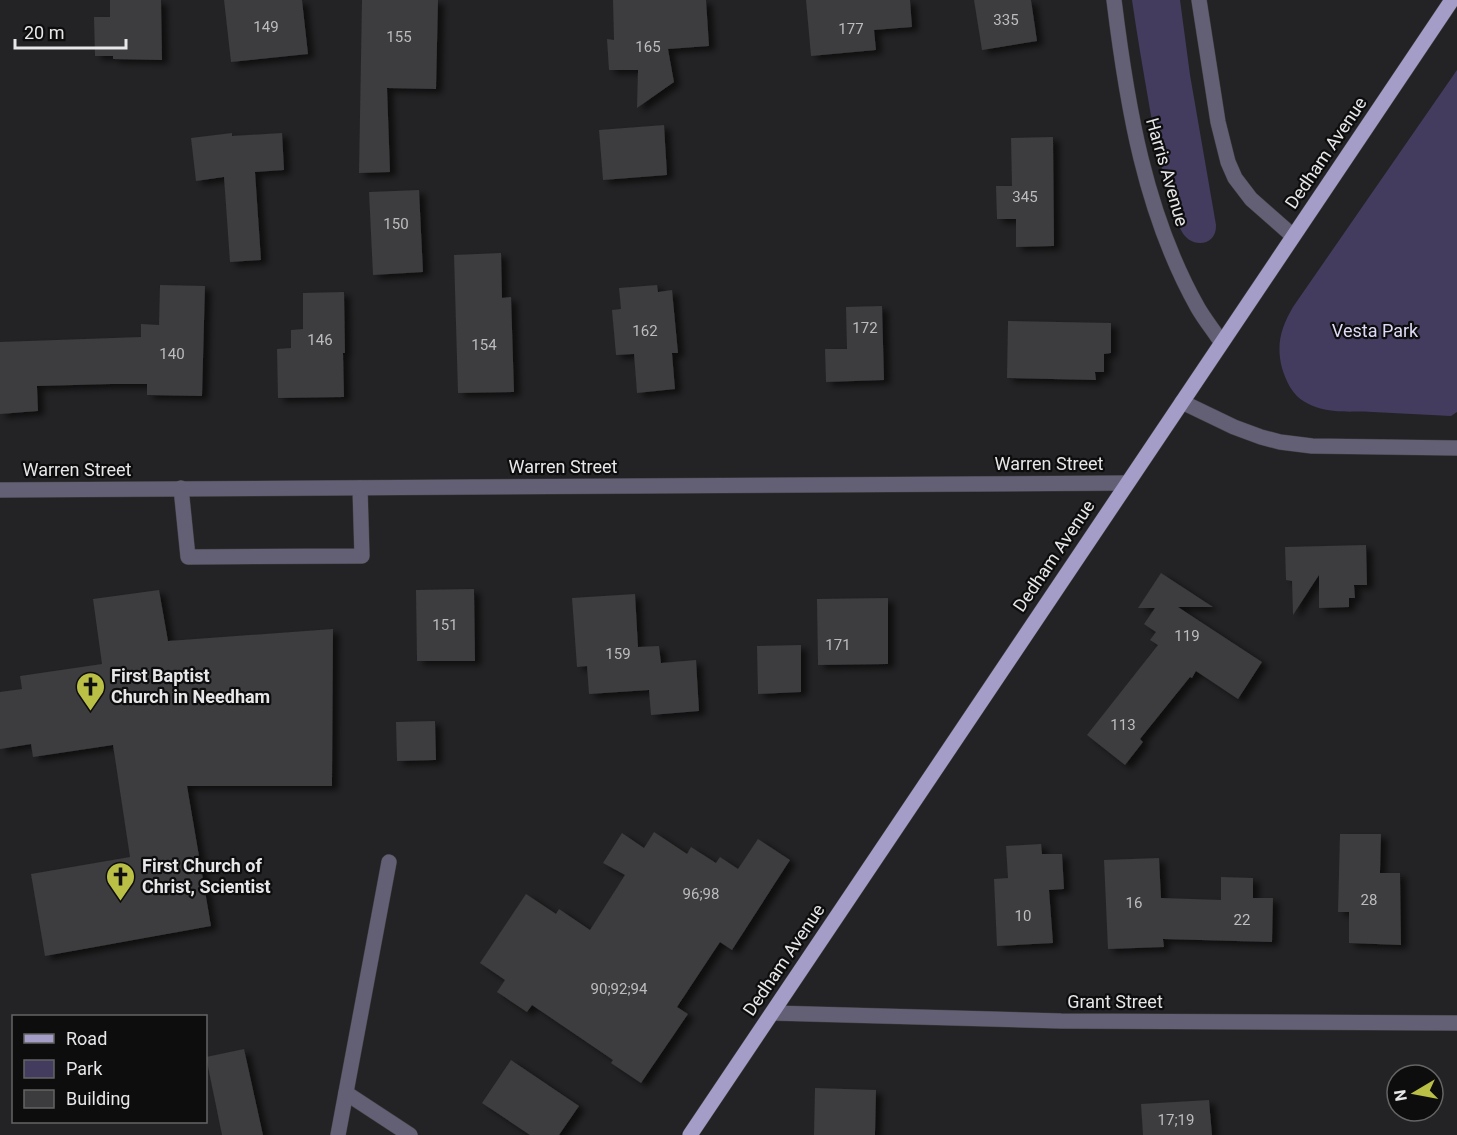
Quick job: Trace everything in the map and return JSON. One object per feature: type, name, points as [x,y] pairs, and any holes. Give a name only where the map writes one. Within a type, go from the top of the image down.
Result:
[{"type":"main road","name":"Dedham Avenue","points":[[690,1135],[1452,0]]},
{"type":"street","name":"Harris Avenue","points":[[1113,0],[1128,104],[1149,191],[1168,246],[1188,288],[1221,342]]},
{"type":"street","points":[[1199,0],[1218,122],[1228,162],[1235,178],[1251,199],[1293,236]]},
{"type":"street","points":[[1182,402],[1234,428],[1280,442],[1312,446],[1457,448]]},
{"type":"street","name":"Warren Street","points":[[0,490],[1126,483]]},
{"type":"street","points":[[181,488],[188,557],[362,556],[360,488]]},
{"type":"street","points":[[338,1135],[388,862]]},
{"type":"street","name":"Grant Street","points":[[773,1013],[1061,1021],[1457,1023]]},
{"type":"street","points":[[346,1093],[410,1135]]},
{"type":"green space","points":[[1132,0],[1180,0],[1190,75],[1216,225],[1212,238],[1202,243],[1196,243],[1184,235],[1170,198],[1155,136]]},
{"type":"green space","name":"Vesta Park","points":[[1457,70],[1457,412],[1451,416],[1347,412],[1312,406],[1294,392],[1282,368],[1280,344],[1285,322],[1293,307]]},
{"type":"building","points":[[110,0],[161,0],[162,60],[113,59],[113,56],[95,56],[94,17],[110,17]]},
{"type":"building","points":[[224,0],[302,0],[308,54],[231,62]]},
{"type":"building","points":[[362,0],[438,0],[436,89],[387,88],[390,172],[359,173]]},
{"type":"building","points":[[613,0],[706,0],[709,46],[668,49],[674,82],[637,108],[638,70],[609,70],[607,39],[614,40]]},
{"type":"building","points":[[806,0],[910,0],[912,27],[874,30],[876,50],[811,56]]},
{"type":"building","points":[[974,0],[1031,0],[1037,41],[982,50]]},
{"type":"building","points":[[664,125],[667,175],[603,180],[599,130]]},
{"type":"building","points":[[232,133],[232,136],[282,133],[284,170],[255,172],[261,260],[230,262],[224,177],[196,181],[191,138]]},
{"type":"building","points":[[1053,137],[1054,246],[1016,247],[1016,219],[997,219],[996,186],[1012,186],[1011,138]]},
{"type":"building","points":[[419,190],[423,272],[373,275],[369,192]]},
{"type":"building","points":[[501,253],[502,298],[511,297],[514,392],[458,393],[454,255]]},
{"type":"building","points":[[160,285],[205,286],[202,396],[147,395],[147,384],[37,386],[38,411],[0,414],[0,342],[141,337],[141,324],[159,325]]},
{"type":"building","points":[[657,285],[658,292],[672,290],[678,353],[672,353],[675,389],[637,393],[634,354],[616,355],[612,310],[621,309],[619,288]]},
{"type":"building","points":[[344,292],[344,397],[278,398],[277,349],[291,348],[291,330],[303,329],[303,293]]},
{"type":"building","points":[[882,306],[884,380],[826,382],[825,349],[847,349],[846,307]]},
{"type":"building","points":[[1008,321],[1111,323],[1111,353],[1104,354],[1104,372],[1095,372],[1096,380],[1007,378]]},
{"type":"building","points":[[1366,545],[1367,585],[1354,585],[1355,598],[1349,598],[1349,607],[1319,608],[1319,575],[1293,615],[1292,581],[1286,580],[1285,547]]},
{"type":"building","points":[[1161,573],[1213,607],[1178,607],[1262,662],[1238,699],[1196,671],[1140,739],[1143,742],[1125,765],[1087,735],[1158,645],[1150,640],[1156,632],[1144,624],[1155,608],[1138,608]]},
{"type":"building","points":[[474,589],[475,661],[417,661],[416,590]]},
{"type":"building","name":"First Baptist Church in Needham","points":[[159,590],[168,641],[333,629],[332,786],[187,786],[211,926],[45,956],[31,874],[130,857],[113,745],[33,757],[31,744],[0,749],[0,692],[22,689],[20,676],[102,664],[93,599]]},
{"type":"building","points":[[635,594],[638,647],[659,646],[661,663],[696,660],[699,711],[651,715],[649,690],[589,694],[587,666],[577,667],[572,598]]},
{"type":"building","points":[[888,598],[888,664],[818,665],[817,599]]},
{"type":"building","points":[[801,645],[801,692],[758,694],[757,646]]},
{"type":"building","points":[[435,721],[436,760],[397,761],[396,722]]},
{"type":"building","points":[[654,832],[687,854],[691,847],[716,863],[720,857],[738,869],[758,839],[790,860],[732,950],[720,942],[677,1007],[688,1014],[641,1083],[611,1063],[613,1060],[532,1005],[527,1012],[497,992],[505,980],[480,963],[526,894],[556,914],[559,909],[590,930],[625,875],[603,863],[622,833],[644,848]]},
{"type":"building","points":[[1340,834],[1381,834],[1380,873],[1400,873],[1401,945],[1349,943],[1349,912],[1338,912]]},
{"type":"building","points":[[1041,844],[1042,854],[1062,854],[1064,889],[1049,890],[1053,943],[997,946],[994,879],[1008,878],[1006,846]]},
{"type":"building","points":[[1159,858],[1161,898],[1221,900],[1221,877],[1253,878],[1253,898],[1273,898],[1272,942],[1163,939],[1164,947],[1108,949],[1104,860]]},
{"type":"building","points":[[244,1049],[263,1135],[222,1135],[207,1057]]},
{"type":"building","points":[[511,1060],[579,1106],[559,1135],[530,1135],[482,1103]]},
{"type":"building","points":[[815,1088],[876,1090],[875,1135],[814,1135]]},
{"type":"building","points":[[1209,1100],[1212,1135],[1143,1135],[1141,1104]]},
{"type":"place","name":"First Baptist Church in Needham","points":[[90,712]]},
{"type":"place","name":"First Church of Christ, Scientist","points":[[121,902]]}]
